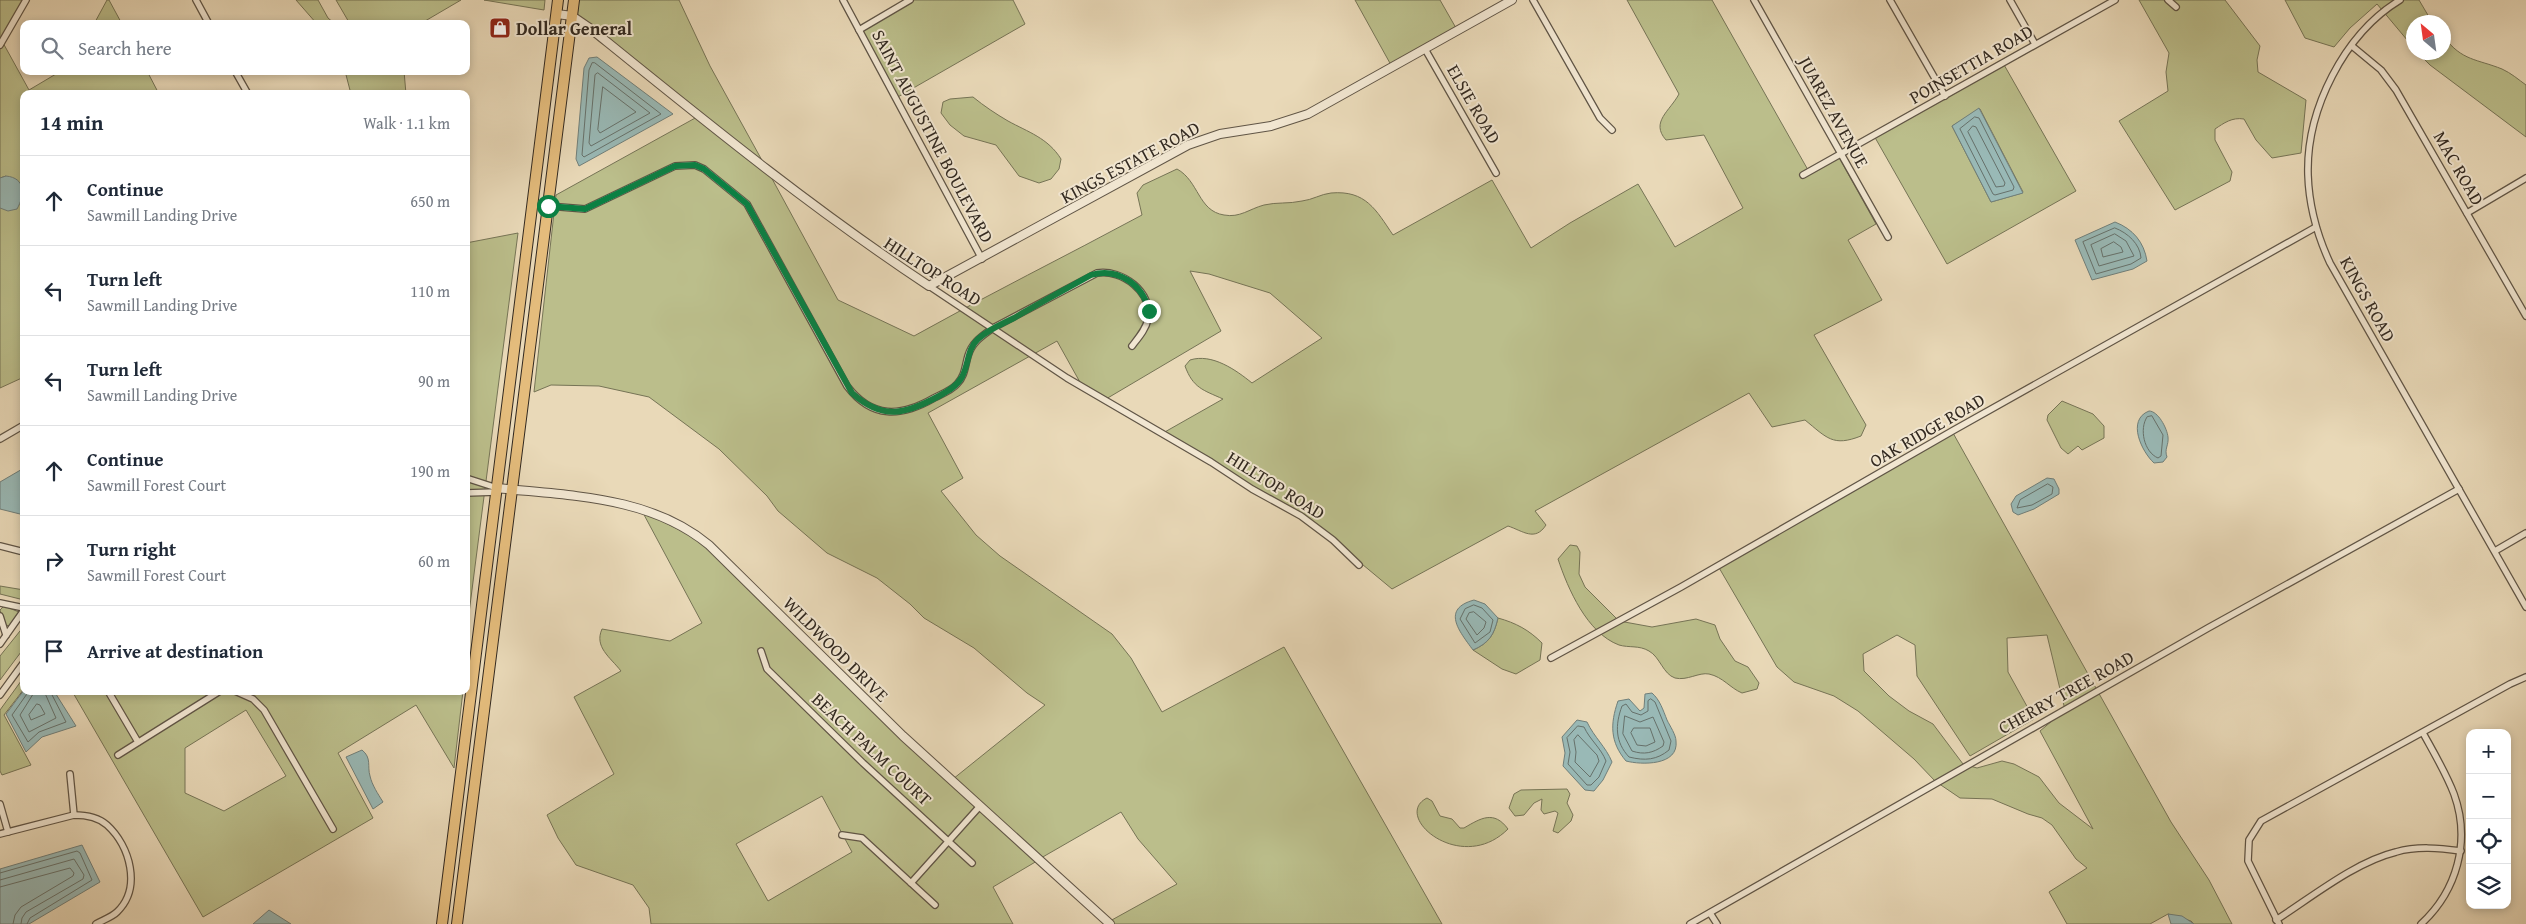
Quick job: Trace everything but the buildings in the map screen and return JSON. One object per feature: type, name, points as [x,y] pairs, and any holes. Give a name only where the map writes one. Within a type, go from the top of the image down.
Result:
[{"type":"highway","points":[[442,924],[558,0]]},
{"type":"highway","points":[[457,924],[574,0]]},
{"type":"street","points":[[0,45],[26,0]]},
{"type":"street","points":[[196,0],[207,20]]},
{"type":"street","name":"SAINT AUGUSTINE BOULEVARD","points":[[843,0],[982,259]]},
{"type":"street","points":[[859,30],[910,0]]},
{"type":"street","name":"KINGS ESTATE ROAD","points":[[929,286],[982,259],[1188,145],[1220,134],[1277,124],[1308,114],[1512,0]]},
{"type":"street","points":[[1533,0],[1600,118],[1612,130]]},
{"type":"street","name":"JUAREZ AVENUE","points":[[1754,0],[1888,238]]},
{"type":"street","points":[[1890,0],[1944,96]]},
{"type":"street","points":[[2010,0],[2036,44]]},
{"type":"street","name":"POINSETTIA ROAD","points":[[1803,175],[2115,0]]},
{"type":"street","points":[[2168,0],[2176,6]]},
{"type":"street","name":"KINGS ROAD","points":[[2400,0],[2382,13],[2352,46],[2331,80],[2313,131],[2308,173],[2316,228],[2330,263],[2526,607]]},
{"type":"street","name":"HILLTOP ROAD","points":[[556,14],[572,16],[591,28],[823,212],[929,286],[1068,378],[1211,462],[1252,489],[1301,516],[1333,540],[1359,565]]},
{"type":"street","name":"MAC ROAD","points":[[2352,46],[2381,70],[2396,90],[2526,316]]},
{"type":"street","name":"ELSIE ROAD","points":[[1425,49],[1496,173]]},
{"type":"street","points":[[237,75],[246,90]]},
{"type":"street","points":[[548,206],[585,209],[675,166],[695,165],[704,169],[747,204],[852,393],[861,401],[884,412],[895,412],[918,407],[957,385],[963,376],[972,346],[993,328],[1091,275],[1105,272],[1120,276],[1138,288],[1146,299],[1149,311],[1147,325],[1132,346]]},
{"type":"street","points":[[2467,213],[2526,178]]},
{"type":"street","name":"OAK RIDGE ROAD","points":[[1551,658],[1681,587],[1954,430],[2316,228]]},
{"type":"street","points":[[0,439],[20,427]]},
{"type":"street","points":[[470,480],[497,490]]},
{"type":"street","name":"WILDWOOD DRIVE","points":[[497,490],[512,489],[624,503],[657,513],[691,531],[709,546],[903,736],[1110,924]]},
{"type":"street","name":"CHERRY TREE ROAD","points":[[1690,924],[2221,621],[2459,489]]},
{"type":"street","points":[[470,493],[497,490]]},
{"type":"street","points":[[2494,551],[2526,533]]},
{"type":"street","points":[[0,546],[20,551]]},
{"type":"street","points":[[0,602],[20,608]]},
{"type":"street","points":[[0,644],[20,615]]},
{"type":"street","points":[[0,616],[6,635]]},
{"type":"street","name":"BEACH PALM COURT","points":[[760,651],[767,669],[863,763],[972,863]]},
{"type":"street","points":[[0,695],[20,668]]},
{"type":"street","points":[[2461,851],[2420,848],[2383,856],[2362,866],[2277,922],[2248,861],[2248,844],[2256,826],[2267,817],[2526,677]]},
{"type":"street","points":[[113,695],[138,742]]},
{"type":"street","points":[[118,755],[214,695]]},
{"type":"street","points":[[244,695],[253,699],[264,710],[333,828]]},
{"type":"street","points":[[2421,924],[2436,909],[2446,893],[2456,872],[2461,851],[2461,819],[2454,794],[2423,733]]},
{"type":"street","points":[[70,774],[74,815]]},
{"type":"street","points":[[0,804],[8,832]]},
{"type":"street","points":[[911,883],[980,806]]},
{"type":"street","points":[[0,834],[74,815],[86,815],[106,824],[128,858],[132,870],[130,891],[117,912],[96,924]]},
{"type":"street","points":[[842,835],[862,838],[935,905]]},
{"type":"street","points":[[444,904],[459,907]]},
{"type":"street","points":[[1710,913],[1717,924]]},
{"type":"green space","points":[[0,0],[21,0],[23,4],[2,41],[29,90],[20,90],[20,379],[0,388],[0,208],[6,176],[0,178]]},
{"type":"green space","points":[[107,0],[109,0],[120,20],[96,20]]},
{"type":"green space","points":[[296,0],[318,0],[330,20],[314,20]]},
{"type":"green space","points":[[336,0],[461,0],[427,20],[348,20]]},
{"type":"green space","points":[[484,0],[545,0],[544,10]]},
{"type":"green space","points":[[579,0],[679,0],[710,66],[764,164],[577,16]]},
{"type":"green space","points":[[906,0],[1013,0],[1025,24],[896,98],[859,27]]},
{"type":"green space","points":[[1355,0],[1440,0],[1456,28],[1391,65]]},
{"type":"green space","points":[[1627,0],[1712,0],[1808,170],[1837,154],[1876,224],[1848,240],[1882,300],[1814,335],[1866,425],[1861,436],[1837,441],[1825,436],[1805,420],[1772,427],[1749,393],[1535,511],[1546,525],[1538,533],[1528,534],[1508,526],[1392,589],[1309,520],[1163,433],[1223,399],[1195,384],[1185,366],[1190,360],[1198,358],[1215,361],[1231,368],[1252,383],[1322,338],[1270,293],[1209,274],[1190,271],[1221,331],[1106,399],[1081,384],[1057,341],[928,413],[963,478],[941,491],[976,535],[1000,556],[1112,634],[1131,658],[1162,712],[1284,647],[1442,924],[1114,924],[1110,921],[1177,884],[1138,839],[1121,812],[1041,858],[953,779],[1045,705],[1027,693],[974,648],[924,618],[910,604],[877,578],[827,553],[778,511],[767,496],[719,449],[649,397],[599,386],[551,385],[534,392],[556,195],[697,117],[770,175],[838,300],[914,336],[1142,215],[1137,193],[1143,185],[1177,169],[1190,181],[1209,208],[1224,215],[1240,214],[1269,204],[1297,202],[1331,193],[1343,193],[1362,198],[1381,217],[1393,235],[1492,180],[1531,248],[1638,184],[1675,247],[1743,208],[1704,135],[1666,140],[1662,134],[1660,128],[1663,117],[1679,94]]},
{"type":"green space","points":[[2139,0],[2225,0],[2260,46],[2257,60],[2258,72],[2306,100],[2301,153],[2272,158],[2256,140],[2244,119],[2228,121],[2215,129],[2215,140],[2232,172],[2230,181],[2175,210],[2119,121],[2168,91],[2166,72],[2169,53]]},
{"type":"green space","points":[[2285,0],[2419,0],[2428,15],[2406,15],[2406,39],[2377,4],[2350,28],[2334,47],[2305,38]]},
{"type":"green space","points":[[2451,45],[2457,51],[2470,58],[2502,69],[2526,85],[2526,137],[2425,60],[2451,60]]},
{"type":"green space","points":[[2003,63],[2076,191],[1947,264],[1873,134]],"holes":[[[1980,109],[2023,192],[1991,202],[1952,126]]]},
{"type":"green space","points":[[54,75],[149,75],[157,90],[29,90]]},
{"type":"green space","points":[[346,75],[404,75],[406,90],[350,90]]},
{"type":"green space","points":[[973,97],[999,116],[1044,141],[1056,152],[1061,159],[1059,169],[1051,179],[1039,183],[1019,176],[996,145],[964,136],[950,125],[941,113],[943,102],[950,99]]},
{"type":"green space","points":[[518,233],[470,605],[470,242]]},
{"type":"green space","points":[[2062,401],[2093,414],[2104,426],[2104,438],[2082,450],[2078,446],[2068,454],[2061,448],[2047,420],[2048,415]]},
{"type":"green space","points":[[1953,433],[2171,822],[2209,880],[2232,924],[2194,924],[2191,921],[2168,914],[2150,924],[2067,924],[2049,892],[2087,868],[2076,859],[2052,825],[2042,818],[1992,799],[1960,798],[1935,781],[1914,759],[1858,711],[1834,696],[1794,682],[1777,667],[1718,566]],"holes":[[[1897,635],[1915,645],[1917,676],[1970,756],[2034,719],[2008,672],[2007,638],[2047,635],[2065,710],[2040,731],[2093,829],[2059,803],[2039,777],[2014,764],[2002,761],[1977,768],[1963,764],[1933,724],[1909,711],[1889,696],[1864,671],[1863,654]]]},
{"type":"green space","points":[[642,511],[696,538],[1037,861],[993,887],[1013,924],[651,924],[649,908],[633,885],[576,865],[558,838],[547,815],[614,774],[574,697],[621,671],[604,652],[600,641],[602,629],[670,641],[702,623]],"holes":[[[822,796],[852,852],[768,901],[736,844]]]},
{"type":"green space","points":[[1570,545],[1577,546],[1580,552],[1579,574],[1585,587],[1619,621],[1652,627],[1696,619],[1715,625],[1720,639],[1735,661],[1748,667],[1759,683],[1757,689],[1742,693],[1709,674],[1675,678],[1667,673],[1656,657],[1649,651],[1642,648],[1619,645],[1597,631],[1580,609],[1558,559]]},
{"type":"green space","points":[[0,586],[20,589],[20,599],[0,594]]},
{"type":"green space","points":[[4,606],[19,612],[11,626],[5,625],[0,610]]},
{"type":"green space","points":[[1498,618],[1522,628],[1542,643],[1540,660],[1516,674],[1502,669],[1473,650],[1490,638]]},
{"type":"green space","points":[[20,631],[20,653],[0,680],[0,656]]},
{"type":"green space","points":[[20,682],[20,694],[4,715],[31,765],[2,775],[0,771],[0,710]]},
{"type":"green space","points":[[74,695],[463,695],[454,768],[416,705],[338,753],[373,818],[203,917]],"holes":[[[246,710],[286,776],[224,811],[185,793],[185,748]]]},
{"type":"green space","points":[[1567,789],[1570,794],[1567,803],[1573,815],[1571,821],[1558,833],[1553,831],[1558,813],[1555,811],[1544,814],[1541,810],[1542,799],[1534,803],[1524,815],[1515,816],[1509,808],[1514,794],[1521,790]]},
{"type":"green space","points":[[1427,798],[1432,801],[1440,816],[1452,819],[1460,828],[1464,828],[1482,819],[1492,818],[1498,819],[1508,829],[1490,842],[1470,847],[1452,845],[1436,838],[1424,828],[1418,817],[1418,806]]},
{"type":"water","points":[[597,57],[673,114],[579,166],[576,159],[584,68],[589,58]]},
{"type":"water","points":[[1979,108],[2023,193],[1991,202],[1952,126]]},
{"type":"water","points":[[6,176],[13,177],[20,184],[20,204],[17,209],[8,211],[0,208],[0,178]]},
{"type":"water","points":[[2115,222],[2127,228],[2137,237],[2146,254],[2147,261],[2133,269],[2092,280],[2075,240]]},
{"type":"water","points":[[2149,411],[2159,417],[2167,433],[2167,457],[2163,462],[2154,463],[2149,458],[2138,436],[2138,421],[2142,415]]},
{"type":"water","points":[[20,470],[20,514],[0,509],[0,482]]},
{"type":"water","points":[[2047,478],[2054,479],[2059,489],[2059,494],[2034,509],[2018,515],[2013,512],[2011,504],[2016,496]]},
{"type":"water","points":[[1474,600],[1485,604],[1498,618],[1490,638],[1473,650],[1458,628],[1455,615],[1464,604]]},
{"type":"water","points":[[1652,693],[1659,702],[1674,733],[1675,749],[1672,755],[1658,762],[1641,763],[1626,761],[1617,747],[1613,733],[1618,701],[1629,699],[1640,711],[1644,708],[1645,694]]},
{"type":"water","points":[[20,695],[57,695],[76,726],[42,737],[26,752],[6,714]]},
{"type":"water","points":[[1577,720],[1587,722],[1612,762],[1603,780],[1594,791],[1585,790],[1563,766],[1565,753],[1562,737]]},
{"type":"water","points":[[362,750],[368,759],[372,783],[383,802],[373,809],[346,757]]},
{"type":"water","points":[[82,845],[100,882],[29,924],[0,924],[0,869]]},
{"type":"water","points":[[269,910],[291,924],[253,924]]},
{"type":"water","points":[[2168,914],[2182,916],[2194,924],[2171,924]]},
{"type":"place","name":"Dollar General","points":[[500,28]]},
{"type":"route","points":[[548,206],[572,210],[585,209],[675,166],[695,165],[704,169],[747,204],[852,393],[861,401],[884,412],[907,411],[948,391],[957,385],[963,376],[968,355],[978,339],[993,328],[1091,275],[1105,272],[1120,276],[1138,288],[1146,299],[1149,311]]}]
